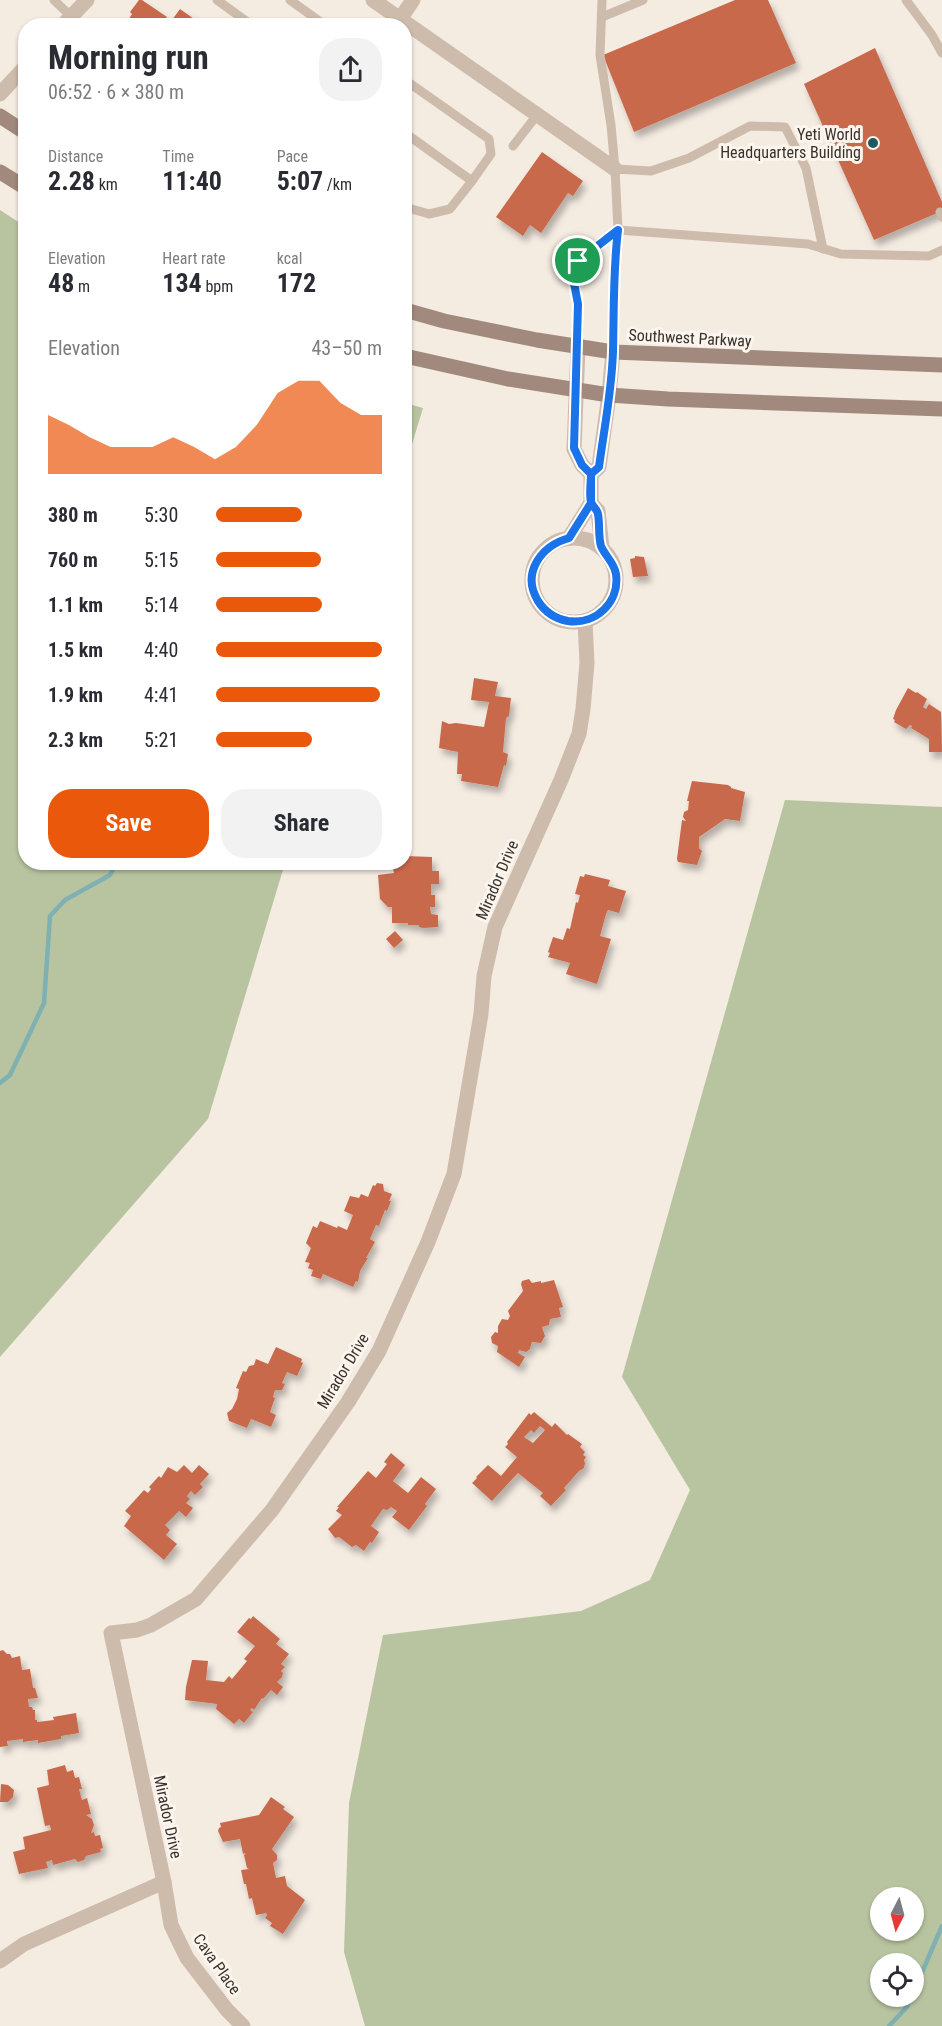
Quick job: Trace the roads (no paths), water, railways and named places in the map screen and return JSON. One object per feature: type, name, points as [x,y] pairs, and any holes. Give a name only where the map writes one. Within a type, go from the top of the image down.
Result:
[{"type":"main road","points":[[0,116],[18,128]]},
{"type":"main road","points":[[0,172],[18,183]]},
{"type":"main road","name":"Southwest Parkway","points":[[412,312],[444,321],[613,352],[942,365]]},
{"type":"main road","points":[[412,358],[508,379],[609,395],[942,409]]},
{"type":"street","points":[[74,18],[87,0]]},
{"type":"street","points":[[373,0],[393,18]]},
{"type":"street","points":[[400,18],[413,0]]},
{"type":"street","points":[[412,32],[615,169]]},
{"type":"street","points":[[0,94],[18,75]]},
{"type":"street","points":[[569,538],[591,503],[591,474],[582,465],[574,448],[578,347]]},
{"type":"street","points":[[591,474],[599,467],[613,352]]},
{"type":"street","points":[[591,503],[598,511],[602,549]]},
{"type":"street","points":[[569,538],[582,538],[602,549],[612,560],[616,572],[616,585],[613,597],[597,616],[585,621],[562,620],[543,608],[533,588],[532,577],[540,556],[547,548],[569,538]]},
{"type":"street","name":"Mirador Drive","points":[[0,1961],[24,1944],[164,1882],[111,1633],[137,1630],[151,1625],[196,1599],[272,1510],[348,1402],[379,1351],[428,1242],[454,1174],[482,1014],[484,976],[495,927],[561,780],[579,734],[587,663],[585,621]]},
{"type":"street","name":"Cava Place","points":[[164,1882],[171,1925],[187,1958],[227,2010],[243,2026]]},
{"type":"lane","points":[[54,0],[68,18]]},
{"type":"lane","points":[[217,0],[242,18]]},
{"type":"lane","points":[[290,0],[315,18]]},
{"type":"lane","points":[[602,0],[600,55],[611,125],[618,230],[615,259],[613,352]]},
{"type":"lane","points":[[602,17],[643,0]]},
{"type":"lane","points":[[910,1],[942,53]]},
{"type":"lane","points":[[412,85],[489,139],[490,154],[450,209],[429,214],[412,209]]},
{"type":"lane","points":[[513,146],[537,115]]},
{"type":"lane","points":[[615,169],[651,171],[689,158],[750,126],[785,127],[806,168],[823,249]]},
{"type":"lane","points":[[412,139],[472,181]]},
{"type":"lane","points":[[578,347],[578,304],[572,273],[578,261],[618,230],[808,244],[840,254],[929,256],[942,250]]},
{"type":"waterway","points":[[0,1083],[10,1075],[44,1003],[50,916],[65,900],[110,875],[113,870]]},
{"type":"waterway","points":[[924,1968],[942,1926]]},
{"type":"waterway","points":[[889,2026],[907,2007]]},
{"type":"place","name":"Yeti World Headquarters Building","points":[[873,143]]}]
